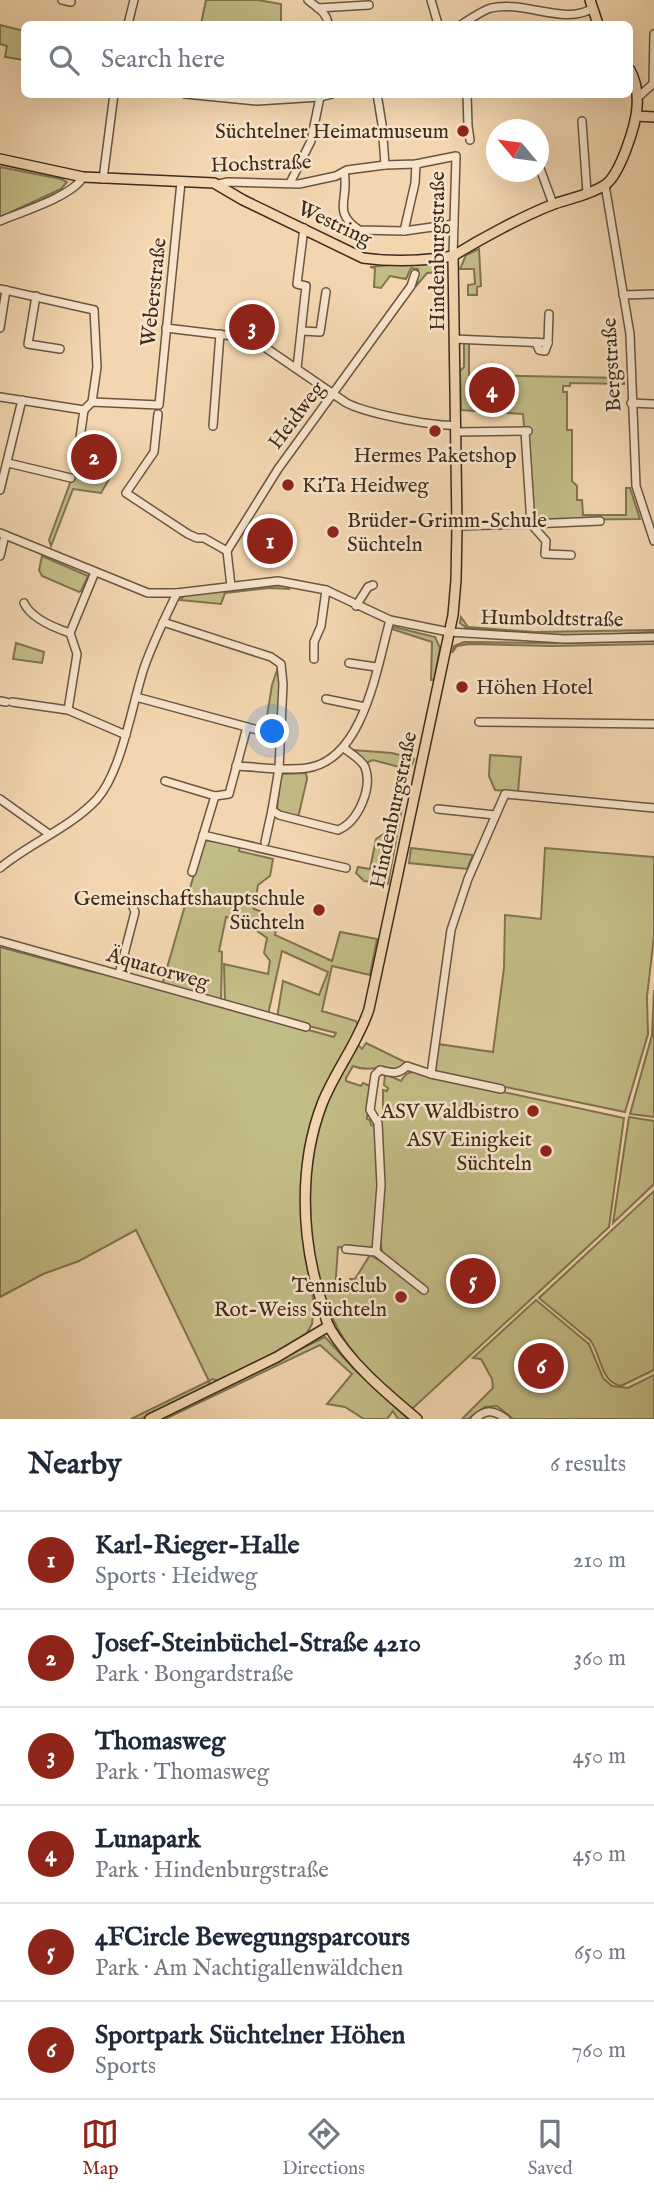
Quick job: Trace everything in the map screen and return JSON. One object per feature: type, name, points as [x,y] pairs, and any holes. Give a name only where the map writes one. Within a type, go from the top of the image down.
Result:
[{"type":"main road","points":[[605,186],[617,170],[636,116],[638,98],[633,76]]},
{"type":"main road","points":[[636,116],[654,117]]},
{"type":"main road","name":"Hochstraße","points":[[0,159],[83,177],[218,184]]},
{"type":"main road","name":"Westring","points":[[218,184],[243,200],[363,258],[382,261],[453,256],[553,205],[605,186]]},
{"type":"main road","name":"Hindenburgstraße","points":[[414,1417],[380,1388],[329,1326],[310,1264],[306,1213],[310,1146],[323,1102],[360,1035],[369,1009],[449,632],[456,580],[457,526],[453,256]]},
{"type":"main road","points":[[150,1419],[277,1357],[329,1326]]},
{"type":"street","points":[[62,0],[71,2]]},
{"type":"street","points":[[129,21],[134,0]]},
{"type":"street","points":[[308,0],[328,21]]},
{"type":"street","points":[[431,0],[437,21]]},
{"type":"street","points":[[318,8],[369,5]]},
{"type":"street","points":[[467,21],[491,8],[503,6],[576,15],[590,5]]},
{"type":"street","points":[[638,98],[653,84],[654,34]]},
{"type":"street","points":[[103,178],[113,98]]},
{"type":"street","points":[[226,98],[257,101],[304,98]]},
{"type":"street","points":[[290,183],[311,141],[320,98]]},
{"type":"street","points":[[377,98],[385,165]]},
{"type":"street","points":[[467,98],[470,139]]},
{"type":"street","points":[[582,121],[587,194]]},
{"type":"street","name":"Hochstraße","points":[[218,184],[311,181],[347,170],[416,164],[456,156]]},
{"type":"street","name":"Hindenburgstraße","points":[[453,256],[456,156]]},
{"type":"street","points":[[404,230],[415,183],[416,164]]},
{"type":"street","points":[[344,172],[347,185],[342,206],[343,215],[359,230],[404,230],[454,224]]},
{"type":"street","points":[[0,220],[68,191],[83,177]]},
{"type":"street","name":"Weberstraße","points":[[181,182],[154,452],[126,493],[188,534],[204,538],[227,551]]},
{"type":"street","points":[[545,182],[553,205]]},
{"type":"street","name":"Bergstraße","points":[[605,186],[630,334],[636,486],[650,519],[654,541]]},
{"type":"street","points":[[298,368],[306,286],[298,284],[304,228]]},
{"type":"street","name":"Heidweg","points":[[227,551],[278,469],[411,286],[415,274]]},
{"type":"street","points":[[0,328],[3,289],[94,310],[97,367],[92,402],[84,411],[79,445]]},
{"type":"street","points":[[302,331],[320,332],[326,292]]},
{"type":"street","points":[[623,295],[654,294]]},
{"type":"street","points":[[36,296],[28,344],[60,349]]},
{"type":"street","points":[[263,346],[265,311]]},
{"type":"street","points":[[454,339],[548,343],[549,314]]},
{"type":"street","points":[[166,328],[241,337],[263,346],[358,408],[456,428],[526,431],[531,524],[546,541]]},
{"type":"street","points":[[212,426],[220,334]]},
{"type":"street","points":[[0,397],[84,411]]},
{"type":"street","points":[[0,490],[22,400]]},
{"type":"street","points":[[92,402],[159,410]]},
{"type":"street","points":[[631,403],[654,404]]},
{"type":"street","points":[[8,463],[71,478]]},
{"type":"street","points":[[457,526],[600,521]]},
{"type":"street","points":[[546,523],[545,554],[571,555]]},
{"type":"street","points":[[0,555],[3,534]]},
{"type":"street","name":"Humboldtstraße","points":[[3,534],[148,593],[177,593],[278,581],[326,590],[390,620],[449,632],[564,639],[654,636]]},
{"type":"street","points":[[227,551],[231,586]]},
{"type":"street","points":[[68,710],[77,654],[70,633],[95,572]]},
{"type":"street","points":[[356,606],[368,587],[373,585]]},
{"type":"street","points":[[314,659],[314,642],[321,626],[326,590]]},
{"type":"street","points":[[0,867],[74,819],[99,796],[126,735],[136,697],[163,622],[177,593]]},
{"type":"street","points":[[24,603],[33,614],[70,633]]},
{"type":"street","points":[[236,766],[308,768],[334,758],[344,748],[359,723],[390,620]]},
{"type":"street","points":[[163,622],[277,660],[281,664],[283,675],[279,768],[265,842]]},
{"type":"street","points":[[349,663],[376,667]]},
{"type":"street","points":[[136,697],[280,736]]},
{"type":"street","points":[[326,699],[365,708]]},
{"type":"street","points":[[6,702],[68,710],[126,735]]},
{"type":"street","points":[[479,722],[654,724]]},
{"type":"street","points":[[165,781],[215,796],[229,794],[247,727]]},
{"type":"street","points":[[272,810],[279,815],[338,830],[347,826],[359,812],[367,777],[361,760],[344,748]]},
{"type":"street","points":[[430,1074],[451,930],[468,879],[505,794],[654,808]]},
{"type":"street","points":[[192,872],[215,796]]},
{"type":"street","points":[[0,799],[49,834]]},
{"type":"street","points":[[438,809],[495,815]]},
{"type":"street","points":[[203,835],[346,868]]},
{"type":"street","points":[[118,974],[135,912],[131,902]]},
{"type":"street","name":"Äquatorweg","points":[[0,941],[306,1027]]},
{"type":"street","points":[[376,1252],[381,1185],[378,1123],[370,1110],[375,1075],[380,1070],[395,1074],[407,1066],[430,1074],[501,1089]]},
{"type":"street","points":[[346,1249],[376,1252],[424,1290]]},
{"type":"street","points":[[475,1419],[482,1412],[495,1411],[506,1419]]},
{"type":"shaded area","points":[[206,0],[258,0],[281,4],[281,21],[202,21]]},
{"type":"shaded area","points":[[0,25],[21,30],[21,60],[5,57],[7,46],[0,44]]},
{"type":"shaded area","points":[[0,167],[67,182],[61,189],[0,217]]},
{"type":"shaded area","points":[[479,249],[481,286],[477,287],[477,295],[468,295],[468,285],[475,284],[474,269],[460,269],[466,255]]},
{"type":"shaded area","points":[[408,263],[441,265],[445,272],[427,273],[417,285],[418,269],[411,268],[406,279],[390,276],[381,288],[374,287],[375,268],[370,267]]},
{"type":"shaded area","points":[[243,315],[261,318],[262,338],[240,333]]},
{"type":"shaded area","points":[[464,343],[469,343],[469,375],[624,378],[624,384],[570,383],[570,386],[563,386],[563,392],[567,392],[567,430],[572,430],[572,481],[577,486],[577,500],[582,500],[583,515],[626,515],[626,488],[630,488],[640,519],[542,520],[532,511],[523,414],[461,410],[460,371],[464,367]]},
{"type":"shaded area","points":[[80,444],[114,447],[112,474],[101,493],[73,489],[51,546],[49,540],[73,475]]},
{"type":"shaded area","points":[[42,556],[88,576],[81,591],[42,576],[39,570]]},
{"type":"shaded area","points":[[264,585],[288,586],[289,589],[270,588],[225,593],[221,604],[180,600],[185,595]]},
{"type":"shaded area","points":[[461,617],[468,627],[535,632],[654,632],[561,637],[468,629],[460,623]]},
{"type":"shaded area","points":[[394,627],[435,637],[440,648],[434,680],[431,680],[432,642],[392,629]]},
{"type":"shaded area","points":[[654,640],[654,644],[470,644],[457,646],[452,653],[454,646],[464,642],[570,643]]},
{"type":"shaded area","points":[[16,643],[44,652],[42,663],[13,659]]},
{"type":"shaded area","points":[[279,665],[278,729],[275,731],[265,728],[272,685]]},
{"type":"shaded area","points":[[353,750],[392,753],[414,759],[408,775],[388,884],[364,881],[356,873],[358,867],[370,869],[376,839],[385,833],[391,834],[403,768],[373,760],[366,763]]},
{"type":"shaded area","points":[[490,755],[521,757],[518,792],[495,790],[489,776]]},
{"type":"shaded area","points":[[306,773],[298,818],[277,811],[280,774]]},
{"type":"shaded area","points":[[204,840],[240,846],[239,851],[273,859],[270,876],[258,885],[254,909],[265,913],[264,921],[277,924],[275,935],[332,961],[340,932],[377,939],[370,975],[332,966],[322,1011],[356,1021],[358,1026],[320,1099],[303,1212],[305,1256],[314,1303],[312,1324],[307,1333],[284,1350],[218,1381],[209,1381],[136,1230],[79,1261],[43,1274],[0,1297],[0,947],[334,1037],[336,1033],[277,1018],[283,981],[319,995],[328,972],[282,951],[268,1015],[225,1004],[224,964],[268,974],[270,961],[264,953],[267,938],[243,921],[226,917],[219,951],[222,952],[221,1003],[162,985]]},
{"type":"shaded area","points":[[411,848],[473,855],[467,869],[409,863]]},
{"type":"shaded area","points":[[545,848],[654,857],[654,936],[647,997],[648,1034],[625,1112],[434,1072],[438,1044],[493,1052],[504,968],[505,915],[541,919]]},
{"type":"shaded area","points":[[654,990],[654,1117],[630,1114],[652,1035]]},
{"type":"shaded area","points":[[366,1043],[407,1063],[394,1070],[353,1066],[346,1078],[346,1081],[361,1086],[363,1083],[370,1086],[367,1119],[371,1125],[376,1126],[379,1168],[373,1247],[338,1247],[335,1291],[349,1293],[350,1279],[355,1279],[370,1255],[392,1268],[382,1253],[380,1236],[379,1120],[383,1119],[383,1090],[387,1091],[388,1088],[384,1085],[385,1074],[401,1081],[407,1073],[419,1073],[624,1118],[609,1227],[412,1409],[369,1371],[344,1340],[319,1281],[312,1239],[310,1177],[316,1130],[327,1101],[358,1045],[362,1049]]},
{"type":"shaded area","points":[[629,1117],[654,1121],[654,1184],[613,1223]]},
{"type":"shaded area","points":[[654,1191],[654,1370],[621,1386],[609,1379],[590,1340],[539,1298]]},
{"type":"shaded area","points":[[536,1300],[589,1344],[603,1378],[612,1386],[628,1388],[654,1375],[654,1419],[513,1419],[497,1406],[485,1407],[468,1419],[462,1419],[493,1388],[492,1379],[481,1359],[473,1358]]},
{"type":"shaded area","points":[[325,1337],[356,1371],[408,1419],[398,1419],[393,1411],[387,1419],[364,1419],[345,1407],[327,1404],[352,1374],[320,1345],[165,1419],[157,1419]]},
{"type":"shaded area","points":[[209,1381],[210,1385],[141,1419],[131,1419]]},
{"type":"place","name":"Süchtelner Heimatmuseum","points":[[463,131]]},
{"type":"place","name":"Thomasweg","points":[[252,327]]},
{"type":"place","name":"Lunapark","points":[[492,390]]},
{"type":"place","name":"Hermes Paketshop","points":[[435,431]]},
{"type":"place","name":"Josef-Steinbüchel-Straße 4210","points":[[94,457]]},
{"type":"place","name":"KiTa Heidweg","points":[[288,485]]},
{"type":"place","name":"Brüder-Grimm-Schule Süchteln","points":[[333,532]]},
{"type":"place","name":"Karl-Rieger-Halle","points":[[270,541]]},
{"type":"place","name":"Höhen Hotel","points":[[462,687]]},
{"type":"place","name":"Gemeinschaftshauptschule Süchteln","points":[[319,910]]},
{"type":"place","name":"ASV Waldbistro","points":[[533,1111]]},
{"type":"place","name":"ASV Einigkeit Süchteln","points":[[546,1151]]},
{"type":"place","name":"4FCircle Bewegungsparcours","points":[[473,1281]]},
{"type":"place","name":"Tennisclub Rot-Weiss Süchteln","points":[[401,1297]]},
{"type":"place","name":"Sportpark Süchtelner Höhen","points":[[541,1366]]}]
